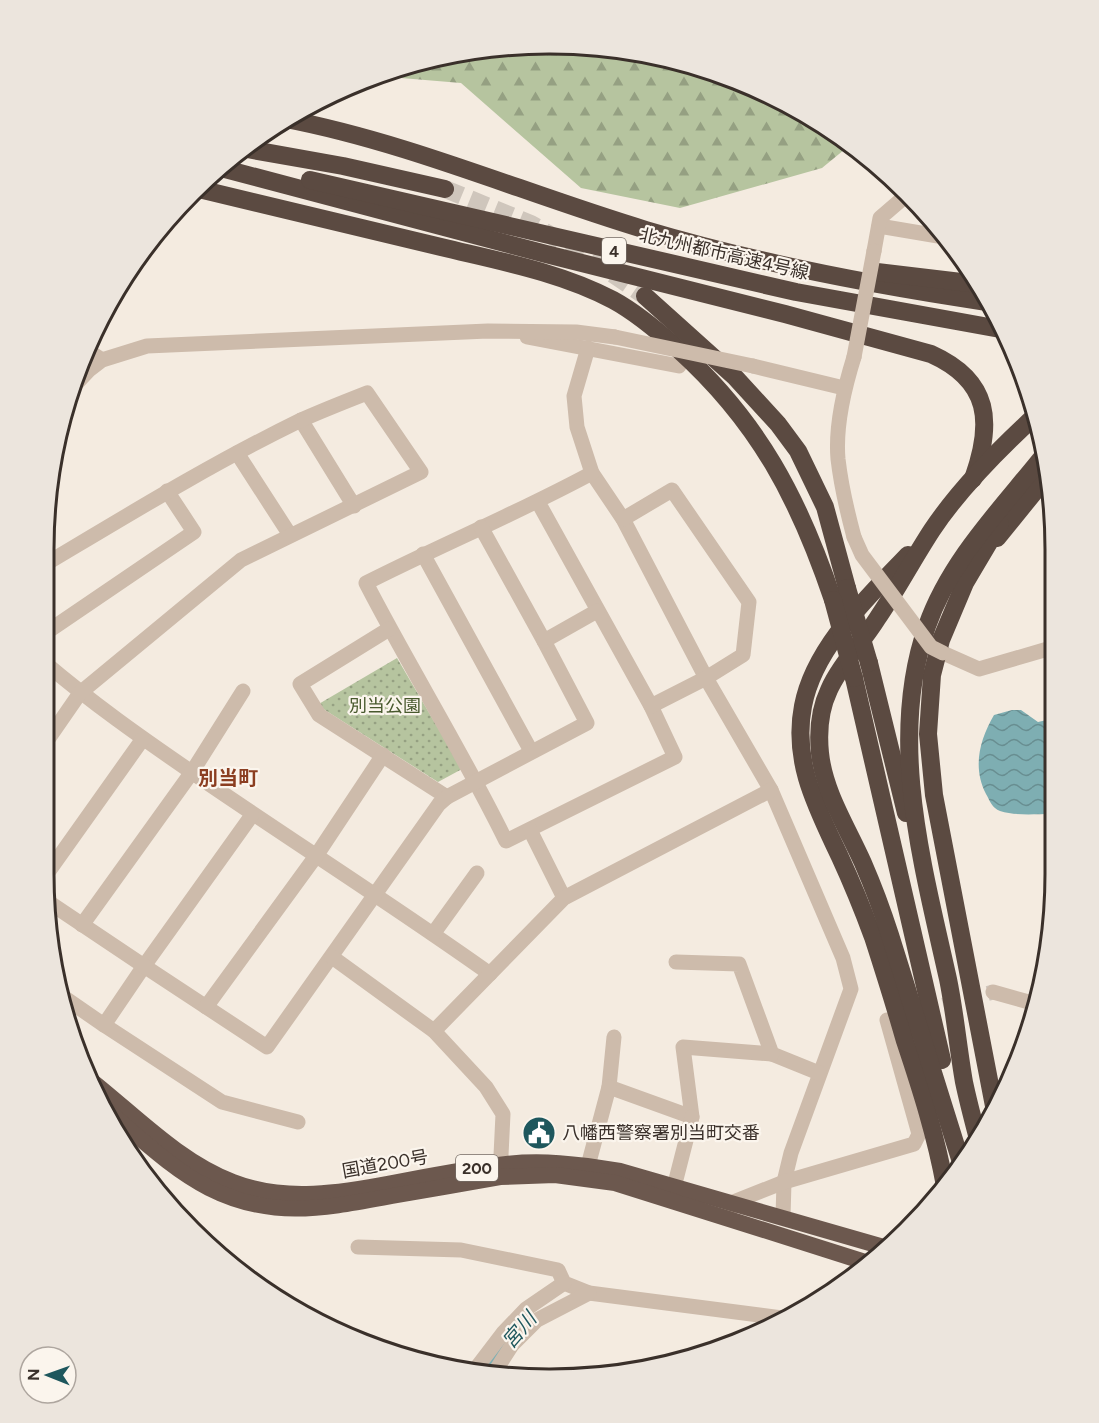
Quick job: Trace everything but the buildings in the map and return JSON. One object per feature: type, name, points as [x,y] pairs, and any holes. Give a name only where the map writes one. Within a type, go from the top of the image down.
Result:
[{"type":"highway","name":"北九州都市高速4号線","points":[[299,122],[355,135],[451,164],[593,213],[738,255],[817,272],[978,300]]},
{"type":"highway","points":[[256,151],[343,166],[445,189]]},
{"type":"highway","name":"北九州都市高速4号線","points":[[237,165],[357,190],[796,292],[993,328]]},
{"type":"highway","points":[[231,171],[931,354],[950,363],[964,375],[977,392],[984,412],[985,435],[981,457],[973,479]]},
{"type":"highway","points":[[208,191],[524,267],[590,289],[640,317],[691,361],[717,387],[764,447],[809,534],[833,600],[854,678],[939,1046],[959,1152]]},
{"type":"highway","points":[[738,255],[967,283]]},
{"type":"highway","points":[[645,296],[734,376],[778,424],[798,451],[825,507],[869,663],[948,982]]},
{"type":"highway","points":[[943,1175],[926,1106],[873,936],[807,785],[800,746],[803,705],[817,665],[863,602],[933,529],[973,479],[1007,442],[1028,422]]},
{"type":"highway","points":[[975,1127],[964,1083],[948,982],[924,878],[910,754],[912,690],[927,626],[953,573],[970,546],[1037,464]]},
{"type":"highway","points":[[992,1096],[934,795],[928,734],[932,675],[940,640],[965,583],[1009,511],[1038,471]]},
{"type":"highway","points":[[980,559],[1041,484]]},
{"type":"highway","points":[[933,529],[877,620],[829,690],[822,711],[820,753],[831,794],[863,862],[891,934],[958,1153]]},
{"type":"highway","name":"国道200号","points":[[104,1091],[186,1157],[226,1179],[264,1192],[297,1196],[333,1193],[547,1163],[586,1172],[620,1171],[673,1193],[729,1210],[860,1260]]},
{"type":"highway","name":"国道200号","points":[[120,1121],[180,1170],[206,1187],[232,1199],[262,1207],[296,1210],[328,1208],[500,1171]]},
{"type":"highway","name":"国道200号","points":[[729,1210],[783,1217],[877,1245]]},
{"type":"street","points":[[901,200],[880,218],[854,357],[844,388],[838,456],[843,491],[854,537],[862,555],[931,647],[979,669],[1045,650]]},
{"type":"street","points":[[879,226],[932,235]]},
{"type":"street","points":[[88,369],[102,360],[147,346],[488,331],[553,331],[615,337],[844,388]]},
{"type":"street","points":[[488,331],[679,366]]},
{"type":"street","points":[[588,348],[574,396],[577,427],[592,473],[623,519],[706,678],[771,790],[843,958],[851,989],[791,1153],[784,1182],[783,1217]]},
{"type":"street","points":[[94,355],[102,360]]},
{"type":"street","points":[[54,559],[167,491],[237,453],[301,420],[367,393],[421,472],[241,560],[80,693],[54,731]]},
{"type":"street","points":[[301,420],[354,506]]},
{"type":"street","points":[[237,453],[290,535]]},
{"type":"street","points":[[538,502],[651,706],[675,758],[506,841],[477,782],[389,629],[366,583],[423,554],[538,502],[592,473]]},
{"type":"street","points":[[623,519],[672,490],[749,602],[743,655],[706,678],[651,706]]},
{"type":"street","points":[[54,627],[194,532],[167,491]]},
{"type":"street","points":[[55,907],[267,1047],[439,804],[447,797],[531,751],[587,723],[481,527]]},
{"type":"street","points":[[423,554],[531,751]]},
{"type":"street","points":[[544,641],[597,611]]},
{"type":"street","points":[[389,629],[300,684],[319,715],[447,797]]},
{"type":"street","points":[[54,671],[142,740],[433,933],[490,974]]},
{"type":"street","points":[[82,925],[192,772],[243,691]]},
{"type":"street","points":[[54,864],[142,740]]},
{"type":"street","points":[[206,1007],[316,856],[383,755]]},
{"type":"street","points":[[434,1031],[564,898],[771,790]]},
{"type":"street","points":[[105,1025],[144,966],[252,815]]},
{"type":"street","points":[[530,830],[564,898]]},
{"type":"street","points":[[433,933],[477,873]]},
{"type":"street","points":[[332,957],[434,1031],[486,1087],[503,1114],[500,1171]]},
{"type":"street","points":[[676,962],[740,964],[772,1054]]},
{"type":"street","points":[[993,992],[1028,1002]]},
{"type":"street","points":[[71,1002],[222,1102],[298,1122]]},
{"type":"street","points":[[729,1210],[784,1182],[914,1144],[919,1134],[887,1020]]},
{"type":"street","points":[[586,1172],[609,1087],[614,1037]]},
{"type":"street","points":[[673,1193],[692,1117],[682,1047],[772,1054],[819,1073]]},
{"type":"street","points":[[609,1087],[692,1117]]},
{"type":"street","points":[[358,1247],[461,1250],[558,1270],[564,1283],[589,1293],[772,1317]]},
{"type":"street","points":[[479,1364],[503,1333],[526,1309],[564,1283]]},
{"type":"street","points":[[498,1366],[512,1345],[537,1320],[589,1293]]},
{"type":"green space","points":[[550,54],[614,58],[678,71],[739,92],[797,120],[843,151],[822,168],[680,208],[581,188],[461,83],[398,78],[453,64],[517,55]]},
{"type":"green space","name":"別当公園","points":[[397,658],[462,769],[438,782],[317,705]]},
{"type":"water","points":[[1021,710],[1038,722],[1045,720],[1045,814],[1006,813],[991,804],[979,774],[979,763],[982,743],[994,715]]},
{"type":"waterway","name":"宮川","points":[[489,1365],[514,1332]]},
{"type":"tunnel","points":[[445,189],[531,224],[587,256],[645,296]]},
{"type":"tunnel","points":[[921,1011],[993,992]]},
{"type":"place","name":"八幡西警察署別当町交番","points":[[539,1133]]},
{"type":"district","name":"別当町","points":[[228,778]]}]
